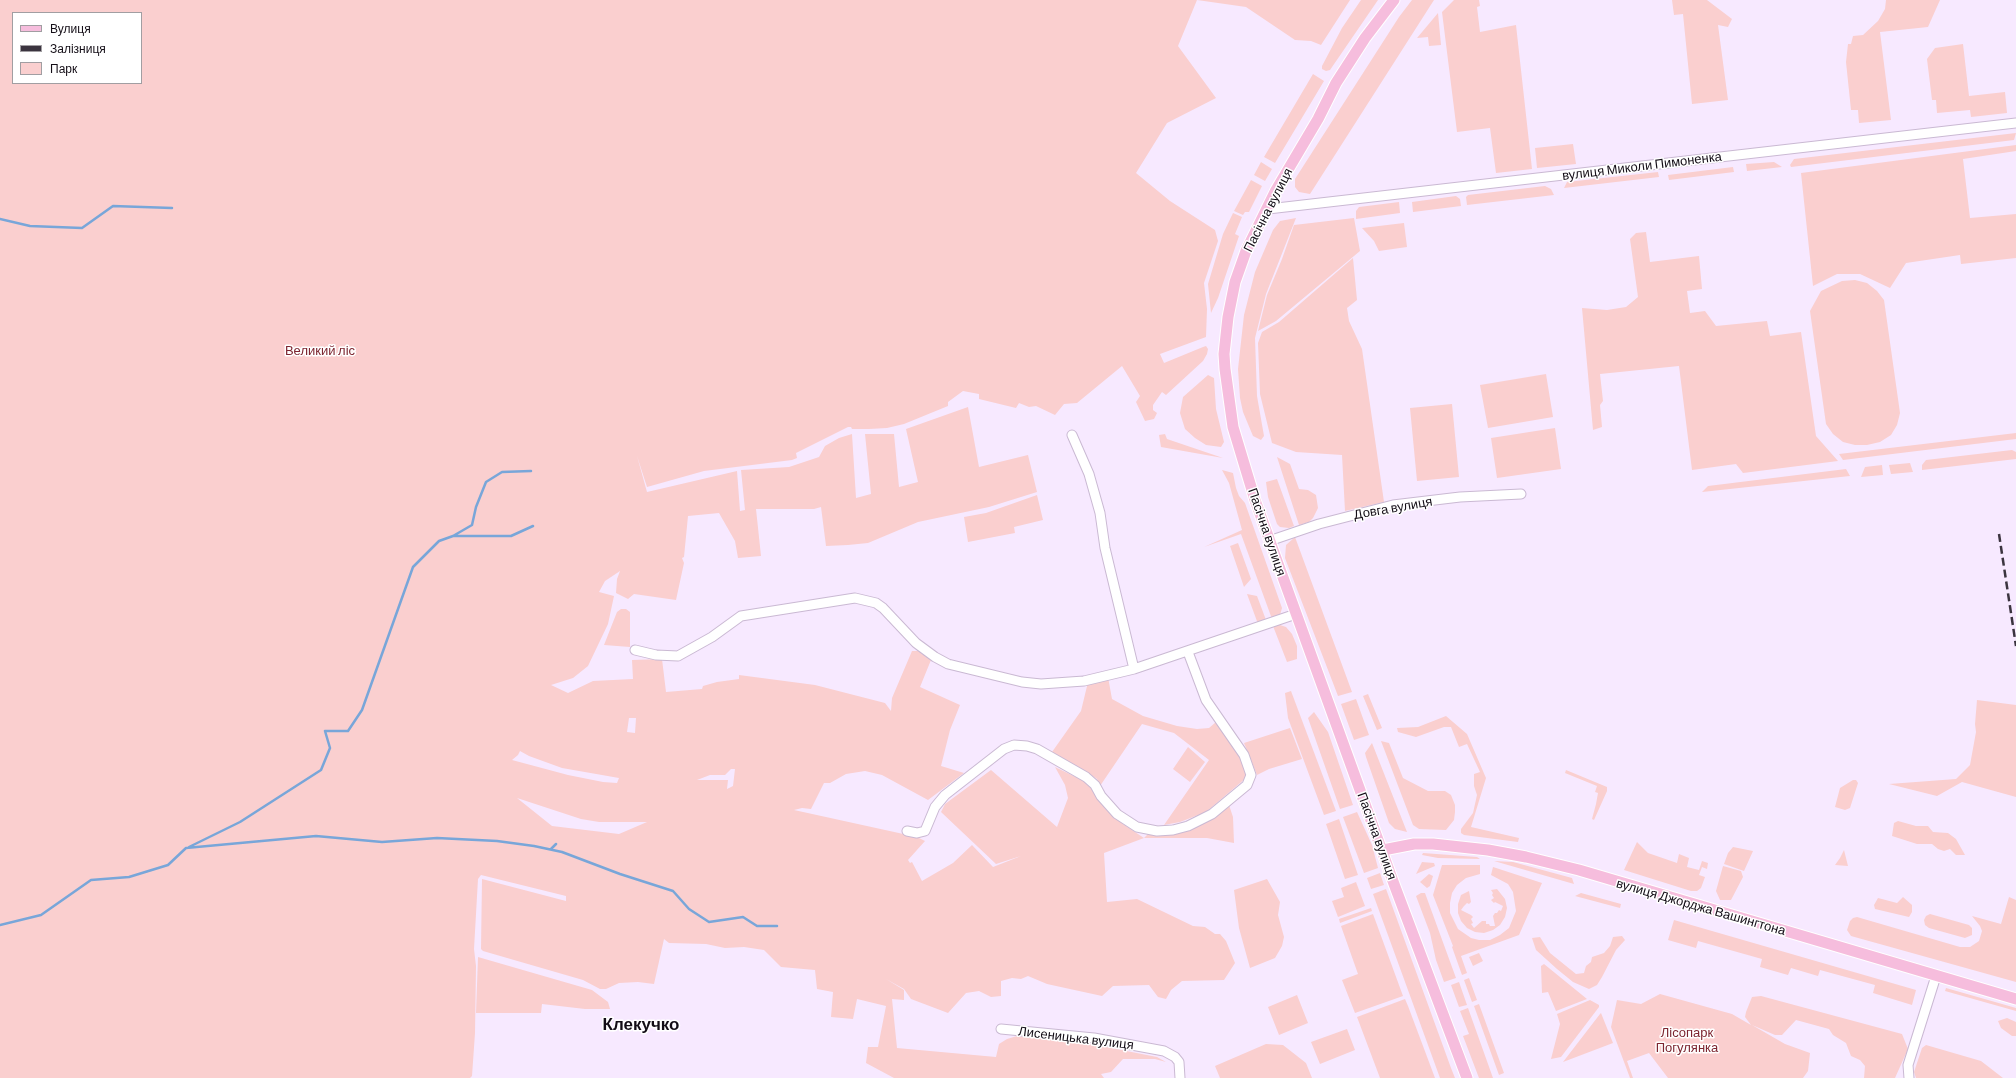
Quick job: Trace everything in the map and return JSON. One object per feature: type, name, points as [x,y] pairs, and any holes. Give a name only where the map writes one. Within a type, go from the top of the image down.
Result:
[{"type":"main road","name":"Пасічна вулиця","points":[[1394,0],[1365,38],[1336,83],[1246,251],[1235,282],[1228,317],[1224,354],[1229,405],[1233,427],[1244,465],[1296,614],[1467,1078]]},
{"type":"main road","name":"вулиця Джорджа Вашингтона","points":[[1382,850],[1414,844],[1432,844],[1488,850],[1526,857],[1579,870],[2016,999]]},
{"type":"street","name":"вулиця Миколи Пимоненка","points":[[1268,209],[2016,123]]},
{"type":"street","points":[[1072,435],[1089,474],[1100,513],[1105,548],[1134,669]]},
{"type":"street","name":"Довга вулиця","points":[[1270,541],[1326,522],[1393,505],[1460,497],[1521,494]]},
{"type":"street","points":[[635,650],[656,655],[678,656],[712,637],[741,616],[855,598],[876,603],[884,608],[916,643],[935,658],[961,668],[1022,682],[1041,684],[1084,681],[1134,669],[1188,652],[1296,614]]},
{"type":"street","points":[[907,831],[917,833],[925,831],[935,807],[945,795],[1004,749],[1014,745],[1027,746],[1037,749],[1086,777],[1095,785],[1101,796],[1117,814],[1137,827],[1157,830],[1173,830],[1188,826],[1212,814],[1247,785],[1251,775],[1244,755],[1206,700],[1188,652]]},
{"type":"street","points":[[1909,1078],[1908,1065],[1936,976]]},
{"type":"street","name":"Лисеницька вулиця","points":[[1001,1029],[1100,1039],[1164,1051],[1175,1057],[1179,1062],[1180,1078]]},
{"type":"green space","name":"Великий ліс","points":[[0,0],[1197,0],[1178,46],[1216,98],[1167,123],[1136,173],[1170,201],[1215,230],[1218,241],[1204,283],[1207,309],[1206,337],[1160,354],[1164,363],[1206,346],[1208,349],[1203,361],[1166,395],[1162,392],[1153,405],[1153,410],[1157,413],[1154,419],[1145,421],[1136,402],[1140,396],[1122,366],[1077,403],[1064,404],[1055,415],[1036,406],[1029,407],[1019,403],[1016,408],[979,399],[979,394],[963,391],[948,402],[948,406],[904,424],[887,428],[869,429],[852,429],[851,427],[848,427],[796,453],[797,458],[792,460],[704,471],[647,487],[637,456],[647,492],[737,471],[740,511],[745,510],[741,470],[789,467],[819,457],[825,446],[839,438],[852,434],[856,498],[871,494],[865,434],[894,434],[899,487],[918,482],[906,429],[968,407],[979,467],[1028,455],[1037,492],[989,507],[918,522],[868,543],[848,545],[826,546],[821,507],[814,509],[756,509],[761,556],[738,558],[735,541],[719,513],[688,516],[684,557],[682,558],[684,563],[676,600],[634,594],[628,599],[616,593],[617,579],[620,571],[605,581],[599,592],[614,596],[608,624],[588,666],[573,678],[551,685],[568,693],[593,681],[633,679],[632,660],[662,659],[666,692],[702,689],[703,686],[717,682],[739,679],[739,675],[815,685],[885,703],[891,711],[892,698],[912,651],[918,651],[931,660],[920,687],[960,705],[950,730],[941,766],[964,773],[928,800],[882,775],[865,771],[846,774],[830,783],[824,783],[811,809],[802,808],[794,810],[917,837],[925,841],[908,860],[910,863],[912,862],[922,881],[953,863],[972,845],[993,867],[1021,856],[996,864],[941,812],[945,804],[991,770],[1057,827],[1068,798],[1065,785],[1055,767],[1084,781],[1093,790],[1103,806],[1123,824],[1144,838],[1104,853],[1107,902],[1137,899],[1193,926],[1205,927],[1215,934],[1220,934],[1226,941],[1235,963],[1224,980],[1182,981],[1171,990],[1166,999],[1158,997],[1149,985],[1113,986],[1102,996],[1047,984],[1028,976],[1021,979],[1012,978],[1001,981],[1001,996],[991,997],[979,991],[966,993],[948,1013],[911,999],[904,989],[886,979],[904,990],[904,1000],[892,999],[897,1048],[996,1057],[999,1044],[1007,1039],[1017,1036],[1096,1045],[1157,1057],[1166,1062],[1155,1059],[1123,1059],[1111,1072],[1101,1074],[1104,1078],[894,1078],[866,1063],[868,1047],[878,1047],[886,1006],[857,999],[853,1019],[831,1017],[833,992],[817,989],[815,970],[781,967],[764,950],[744,947],[725,948],[706,944],[669,943],[664,939],[654,984],[638,982],[619,983],[606,989],[600,989],[583,980],[483,951],[481,949],[482,879],[566,901],[566,896],[481,875],[478,879],[474,949],[476,966],[475,1033],[472,1076],[470,1078],[0,1078]],"holes":[[[629,718],[636,718],[635,733],[627,732]],[[520,751],[529,756],[562,768],[619,778],[617,783],[603,782],[568,775],[512,760]],[[731,769],[735,769],[733,786],[727,789],[728,780],[697,780],[710,775],[725,775]],[[517,798],[581,819],[599,822],[647,822],[619,834],[552,826]]]},
{"type":"green space","points":[[1197,0],[1350,0],[1321,45],[1311,41],[1295,40],[1246,7]]},
{"type":"green space","points":[[1361,0],[1378,0],[1330,70],[1326,71],[1322,69],[1322,66],[1342,28]]},
{"type":"green space","points":[[1412,0],[1434,0],[1310,194],[1299,192],[1295,187],[1295,179],[1399,17]]},
{"type":"green space","points":[[1454,0],[1479,0],[1480,6],[1477,7],[1480,32],[1516,25],[1532,169],[1496,173],[1490,128],[1457,132],[1442,12]]},
{"type":"green space","points":[[1672,0],[1707,0],[1732,19],[1728,27],[1718,25],[1728,100],[1692,104],[1683,14],[1674,15]]},
{"type":"green space","points":[[1886,0],[1940,0],[1928,27],[1880,32],[1891,120],[1859,123],[1858,110],[1851,110],[1846,62],[1848,44],[1851,44],[1853,36],[1863,35],[1878,21],[1885,9]]},
{"type":"green space","points":[[1438,13],[1441,45],[1429,46],[1428,37],[1417,38]]},
{"type":"green space","points":[[1963,44],[1969,96],[2005,92],[2007,113],[1971,117],[1970,110],[1937,113],[1936,100],[1932,100],[1927,59],[1935,48]]},
{"type":"green space","points":[[1313,74],[1324,81],[1275,163],[1264,157]]},
{"type":"green space","points":[[2016,133],[2014,140],[1791,167],[1790,165],[1794,159]]},
{"type":"green space","points":[[1573,144],[1576,164],[1537,168],[1535,148]]},
{"type":"green space","points":[[2016,145],[2016,151],[1963,159],[1970,218],[2016,214],[2016,258],[1961,264],[1960,255],[1906,263],[1890,288],[1860,274],[1837,274],[1813,286],[1801,173]]},
{"type":"green space","points":[[1261,162],[1272,169],[1265,181],[1254,175]]},
{"type":"green space","points":[[1774,162],[1782,167],[1747,171],[1746,164]]},
{"type":"green space","points":[[1733,167],[1734,172],[1669,180],[1668,175]]},
{"type":"green space","points":[[1658,172],[1659,177],[1564,188],[1567,182]]},
{"type":"green space","points":[[1251,180],[1262,186],[1249,212],[1245,212],[1243,215],[1234,211]]},
{"type":"green space","points":[[1545,186],[1551,189],[1554,195],[1467,205],[1466,197],[1468,195]]},
{"type":"green space","points":[[1456,196],[1460,199],[1461,206],[1413,212],[1412,202]]},
{"type":"green space","points":[[1399,202],[1400,213],[1356,219],[1356,211],[1359,207]]},
{"type":"green space","points":[[1233,213],[1242,217],[1235,234],[1239,236],[1218,298],[1211,313],[1208,284],[1223,234]]},
{"type":"green space","points":[[1296,218],[1266,294],[1255,338],[1257,396],[1264,436],[1261,440],[1253,436],[1243,412],[1240,398],[1238,369],[1244,315],[1255,272],[1273,230],[1280,221]]},
{"type":"green space","points":[[1354,218],[1360,251],[1276,321],[1258,331],[1267,295],[1294,225]]},
{"type":"green space","points":[[1404,223],[1407,247],[1379,251],[1374,241],[1362,228]]},
{"type":"green space","points":[[1646,232],[1650,262],[1699,256],[1702,289],[1687,291],[1690,313],[1705,311],[1716,326],[1767,321],[1770,336],[1801,332],[1816,436],[1838,461],[1743,473],[1736,464],[1692,470],[1679,366],[1600,374],[1603,401],[1600,405],[1602,427],[1593,430],[1582,308],[1607,310],[1626,307],[1638,297],[1630,239],[1636,233]]},
{"type":"green space","points":[[1353,258],[1357,300],[1347,308],[1349,321],[1362,349],[1384,502],[1345,511],[1342,455],[1296,452],[1272,443],[1260,394],[1258,343],[1262,332],[1279,322]]},
{"type":"green space","points":[[1855,280],[1867,283],[1877,291],[1884,300],[1900,413],[1897,425],[1891,435],[1880,442],[1867,445],[1855,445],[1843,442],[1833,434],[1826,424],[1810,311],[1821,291],[1842,281]]},
{"type":"green space","points":[[1546,374],[1553,417],[1488,428],[1480,385]]},
{"type":"green space","points":[[1208,375],[1214,378],[1216,409],[1224,442],[1221,447],[1206,445],[1195,438],[1185,429],[1180,413],[1183,397]]},
{"type":"green space","points":[[1452,404],[1459,477],[1417,481],[1410,408]]},
{"type":"green space","points":[[1555,428],[1561,469],[1497,478],[1491,438]]},
{"type":"green space","points":[[2016,433],[2016,439],[1843,460],[1839,454]]},
{"type":"green space","points":[[1165,434],[1167,439],[1223,458],[1161,447],[1159,435]]},
{"type":"green space","points":[[2012,450],[2016,452],[2016,459],[1922,470],[1922,465],[1926,460]]},
{"type":"green space","points":[[1277,457],[1290,464],[1299,489],[1308,490],[1316,495],[1318,508],[1313,518],[1309,522],[1299,525]]},
{"type":"green space","points":[[1910,463],[1913,472],[1891,474],[1889,465]]},
{"type":"green space","points":[[1882,465],[1883,475],[1861,477],[1865,467]]},
{"type":"green space","points":[[1846,469],[1850,476],[1702,492],[1708,486]]},
{"type":"green space","points":[[1222,470],[1233,473],[1236,488],[1239,496],[1245,503],[1282,608],[1280,615],[1272,619],[1241,534],[1204,547],[1242,530],[1229,483]]},
{"type":"green space","points":[[1277,479],[1294,526],[1289,528],[1280,527],[1277,524],[1268,497],[1266,482]]},
{"type":"green space","points":[[1037,495],[1043,520],[1014,527],[1015,533],[968,542],[964,517],[986,513]]},
{"type":"green space","points":[[1295,537],[1352,692],[1338,696],[1285,558],[1286,545]]},
{"type":"green space","points":[[1238,543],[1251,579],[1244,587],[1230,546]]},
{"type":"green space","points":[[1247,594],[1257,596],[1266,620],[1258,624]]},
{"type":"green space","points":[[621,609],[626,609],[630,612],[630,647],[604,645],[617,612]]},
{"type":"green space","points":[[1277,624],[1286,627],[1292,634],[1297,646],[1297,659],[1287,662],[1273,626]]},
{"type":"green space","points":[[1108,677],[1112,699],[1143,716],[1177,726],[1197,729],[1209,728],[1216,722],[1242,756],[1247,773],[1246,778],[1206,812],[1180,822],[1164,825],[1209,760],[1174,733],[1142,724],[1100,786],[1097,779],[1052,752],[1081,711],[1088,682]]},
{"type":"green space","points":[[1291,691],[1336,811],[1324,815],[1288,718],[1285,693]]},
{"type":"green space","points":[[1368,694],[1382,728],[1377,730],[1363,696]]},
{"type":"green space","points":[[1356,699],[1369,735],[1354,740],[1341,704]]},
{"type":"green space","points":[[1977,700],[2016,705],[2016,797],[1962,782],[1937,796],[1889,784],[1956,779],[1970,765],[1976,732],[1975,724]]},
{"type":"green space","points":[[1314,712],[1328,732],[1353,805],[1340,809],[1308,718]]},
{"type":"green space","points":[[1446,716],[1467,734],[1486,778],[1471,827],[1519,838],[1518,842],[1464,835],[1461,833],[1461,829],[1473,813],[1477,795],[1474,786],[1474,774],[1480,772],[1467,744],[1459,747],[1451,727],[1444,727],[1416,737],[1398,732],[1397,728],[1418,727]]},
{"type":"green space","points":[[1290,728],[1302,759],[1269,769],[1257,775],[1244,743]]},
{"type":"green space","points":[[1381,741],[1389,743],[1403,778],[1428,791],[1445,791],[1451,795],[1455,805],[1454,820],[1446,830],[1419,829],[1413,825]]},
{"type":"green space","points":[[1372,743],[1407,832],[1395,829],[1389,823],[1365,753]]},
{"type":"green space","points":[[1188,747],[1205,762],[1190,782],[1173,769]]},
{"type":"green space","points":[[1566,770],[1607,787],[1607,791],[1594,820],[1592,819],[1598,793],[1595,792],[1597,786],[1565,773]]},
{"type":"green space","points":[[1853,780],[1856,780],[1858,783],[1850,808],[1845,810],[1835,807],[1840,788]]},
{"type":"green space","points":[[1229,805],[1233,817],[1234,843],[1207,838],[1144,838],[1148,834],[1174,833]]},
{"type":"green space","points":[[1357,812],[1372,845],[1378,868],[1364,873],[1343,817]]},
{"type":"green space","points":[[1339,819],[1358,875],[1345,879],[1326,824]]},
{"type":"green space","points":[[1898,821],[1916,826],[1928,826],[1933,832],[1948,833],[1956,839],[1965,855],[1956,855],[1950,849],[1944,851],[1938,849],[1932,844],[1917,844],[1892,836],[1894,823]]},
{"type":"green space","points":[[1637,842],[1648,853],[1677,863],[1679,854],[1689,858],[1687,867],[1699,870],[1702,861],[1708,863],[1707,869],[1702,867],[1699,875],[1705,877],[1701,888],[1697,891],[1691,891],[1624,870]]},
{"type":"green space","points":[[1733,847],[1753,851],[1744,871],[1724,864],[1728,853]]},
{"type":"green space","points":[[1844,850],[1848,866],[1835,865],[1840,858]]},
{"type":"green space","points":[[1423,853],[1477,857],[1480,859],[1438,858],[1422,855]]},
{"type":"green space","points":[[1494,861],[1513,862],[1572,878],[1574,884]]},
{"type":"green space","points":[[1422,862],[1434,863],[1435,866],[1416,874]]},
{"type":"green space","points":[[1442,865],[1480,865],[1480,874],[1466,878],[1457,885],[1452,893],[1450,903],[1450,913],[1458,929],[1471,938],[1479,940],[1490,940],[1509,928],[1516,911],[1513,892],[1508,884],[1491,875],[1493,867],[1542,883],[1519,935],[1461,956],[1467,973],[1462,975],[1452,947],[1453,946],[1433,895]]},
{"type":"green space","points":[[1723,866],[1741,871],[1743,877],[1731,900],[1720,900],[1716,891]]},
{"type":"green space","points":[[1380,873],[1384,885],[1371,889],[1367,878]]},
{"type":"green space","points":[[1429,874],[1433,876],[1430,886],[1427,888],[1420,882]]},
{"type":"green space","points":[[1267,879],[1280,902],[1278,915],[1284,937],[1282,946],[1275,958],[1250,968],[1239,928],[1234,890]]},
{"type":"green space","points":[[1356,882],[1365,906],[1338,917],[1332,901],[1344,897],[1341,888]]},
{"type":"green space","points":[[1386,889],[1455,1078],[1440,1078],[1373,894]]},
{"type":"green space","points":[[1497,889],[1505,899],[1507,908],[1505,917],[1500,925],[1493,930],[1484,933],[1475,932],[1467,928],[1461,921],[1458,913],[1458,904],[1461,895],[1469,891],[1471,902],[1469,904],[1467,903],[1461,910],[1473,917],[1471,919],[1473,923],[1471,924],[1474,928],[1482,921],[1486,921],[1486,924],[1489,924],[1490,926],[1495,926],[1493,916],[1499,910],[1501,911],[1503,906],[1495,902],[1494,903],[1491,900],[1494,898],[1491,890]]},
{"type":"green space","points":[[1421,893],[1425,893],[1456,978],[1444,982],[1436,960],[1430,933],[1416,896]]},
{"type":"green space","points":[[1581,893],[1621,904],[1620,908],[1575,896]]},
{"type":"green space","points":[[1903,897],[1912,905],[1912,912],[1909,917],[1875,909],[1874,905],[1878,898],[1897,903]]},
{"type":"green space","points":[[2009,897],[2016,900],[2016,982],[1851,936],[1847,930],[1850,921],[1857,917],[1960,947],[1970,947],[1979,941],[1982,931],[1972,916],[2001,924]]},
{"type":"green space","points":[[1371,908],[1372,911],[1340,923],[1339,919]]},
{"type":"green space","points":[[1373,914],[1403,996],[1355,1013],[1342,980],[1358,974],[1341,926]]},
{"type":"green space","points":[[1930,914],[1969,925],[1972,928],[1972,935],[1965,938],[1929,928],[1925,925],[1924,920],[1926,916]]},
{"type":"green space","points":[[1674,920],[1916,990],[1912,1005],[1873,993],[1875,985],[1820,970],[1818,976],[1791,968],[1788,975],[1760,967],[1762,959],[1698,941],[1696,948],[1668,940]]},
{"type":"green space","points":[[1622,936],[1625,940],[1616,950],[1602,977],[1597,985],[1589,989],[1573,982],[1557,969],[1536,950],[1532,938],[1540,937],[1550,953],[1576,974],[1584,973],[1586,966],[1591,962],[1592,957],[1604,953],[1610,946],[1613,937]]},
{"type":"green space","points":[[1479,953],[1483,961],[1473,966],[1469,957]]},
{"type":"green space","points":[[478,957],[592,990],[608,1002],[610,1009],[585,1009],[542,1004],[541,1013],[476,1013]]},
{"type":"green space","points":[[1544,964],[1587,999],[1556,1011],[1548,992],[1542,993],[1541,966]]},
{"type":"green space","points":[[1469,978],[1477,1000],[1472,1002],[1464,980]]},
{"type":"green space","points":[[1459,982],[1467,1005],[1459,1007],[1451,985]]},
{"type":"green space","points":[[1946,988],[2016,1008],[2016,1011],[1945,991]]},
{"type":"green space","name":"Лісопарк Погулянка","points":[[1660,994],[1732,1014],[1751,1025],[1745,1017],[1746,1012],[1752,997],[1761,996],[1902,1034],[1908,1049],[1895,1078],[1864,1078],[1865,1066],[1860,1060],[1851,1056],[1846,1043],[1833,1035],[1829,1029],[1796,1020],[1782,1035],[1775,1035],[1752,1025],[1785,1044],[1810,1053],[1808,1071],[1803,1078],[1668,1078],[1649,1053],[1627,1061],[1633,1078],[1630,1078],[1611,1027],[1617,1000],[1641,1004]]},
{"type":"green space","points":[[1297,995],[1308,1023],[1279,1035],[1268,1007]]},
{"type":"green space","points":[[1405,999],[1435,1078],[1380,1078],[1357,1017]]},
{"type":"green space","points":[[1590,1000],[1599,1005],[1599,1007],[1561,1057],[1551,1059],[1560,1024],[1557,1014]]},
{"type":"green space","points":[[1479,1004],[1504,1073],[1499,1075],[1474,1006]]},
{"type":"green space","points":[[1468,1008],[1493,1078],[1479,1078],[1463,1036],[1469,1034],[1460,1011]]},
{"type":"green space","points":[[1601,1013],[1613,1043],[1563,1062],[1600,1014]]},
{"type":"green space","points":[[2007,1018],[2016,1022],[2016,1036],[2012,1036],[2001,1028],[1998,1021]]},
{"type":"green space","points":[[1347,1029],[1355,1050],[1320,1064],[1311,1042]]},
{"type":"green space","points":[[1266,1044],[1283,1045],[1306,1063],[1312,1078],[1220,1078],[1215,1066]]},
{"type":"green space","points":[[1926,1045],[1981,1061],[2003,1078],[1916,1078],[1914,1072],[1922,1048]]},
{"type":"waterway","points":[[0,219],[30,226],[82,228],[113,206],[172,208]]},
{"type":"waterway","points":[[189,847],[240,822],[321,770],[330,748],[325,731],[348,731],[362,710],[413,567],[439,541],[453,536],[472,525],[476,507],[486,482],[502,472],[531,471]]},
{"type":"waterway","points":[[453,536],[511,536],[533,526]]},
{"type":"waterway","points":[[0,925],[41,915],[91,880],[129,877],[168,865],[186,848],[316,836],[382,842],[437,838],[497,841],[534,846],[562,852],[620,874],[673,891],[689,909],[709,922],[743,917],[757,926],[777,926]]},
{"type":"waterway","points":[[551,849],[556,844]]},
{"type":"railway","points":[[1999,534],[2016,646]]},
{"type":"district","name":"Клекучко","points":[[641,1024]]}]
